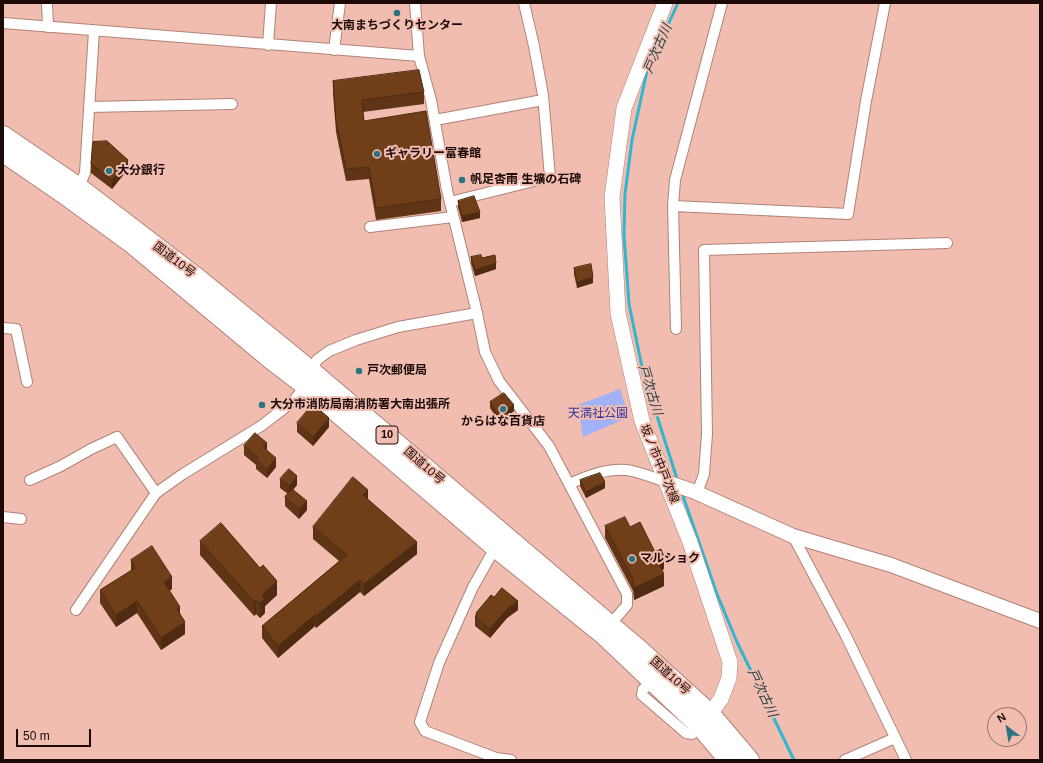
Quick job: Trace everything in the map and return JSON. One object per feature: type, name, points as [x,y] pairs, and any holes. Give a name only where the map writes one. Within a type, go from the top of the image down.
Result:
[{"type":"highway","name":"国道10号","points":[[3,135],[75,193],[133,245],[271,360],[308,378],[409,453],[607,629],[750,760]]},
{"type":"highway","name":"国道10号","points":[[3,153],[75,193]]},
{"type":"highway","name":"国道10号","points":[[308,378],[495,548],[607,629],[654,683],[706,720],[728,760]]},
{"type":"main road","name":"坂ノ市中戸次線","points":[[665,3],[624,108],[612,198],[618,313],[642,422],[670,483],[730,662],[729,678],[721,699],[706,720]]},
{"type":"street","points":[[47,3],[48,27]]},
{"type":"street","points":[[268,45],[271,3]]},
{"type":"street","points":[[334,50],[340,3]]},
{"type":"street","points":[[415,3],[419,56],[431,100],[453,217],[485,352],[499,381],[549,446],[627,594],[627,605],[607,629]]},
{"type":"street","points":[[450,202],[550,177],[543,100],[534,46],[524,3]]},
{"type":"street","points":[[676,329],[673,206],[675,180],[722,3]]},
{"type":"street","points":[[673,206],[848,214],[866,101],[885,3]]},
{"type":"street","points":[[3,23],[419,56]]},
{"type":"street","points":[[75,193],[85,173],[94,31]]},
{"type":"street","points":[[435,120],[543,100]]},
{"type":"street","points":[[89,108],[232,104]]},
{"type":"street","points":[[370,227],[453,217]]},
{"type":"street","points":[[695,492],[704,474],[707,434],[704,250],[947,243]]},
{"type":"street","points":[[76,610],[156,493],[183,474],[261,426],[295,399],[317,360],[329,351],[356,340],[398,327],[477,314]]},
{"type":"street","points":[[3,328],[16,329],[26,382]]},
{"type":"street","points":[[30,480],[60,466],[91,448],[117,437],[156,493]]},
{"type":"street","points":[[569,484],[590,475],[613,470],[627,470],[695,492],[793,536],[891,565],[1040,621]]},
{"type":"street","points":[[3,518],[20,519]]},
{"type":"street","points":[[793,536],[846,636],[906,760]]},
{"type":"street","points":[[495,548],[473,587],[439,664],[420,722],[425,731],[496,758],[511,760]]},
{"type":"street","points":[[845,760],[895,738]]},
{"type":"green space","name":"天満社公園","points":[[620,389],[629,417],[583,437],[578,405]]},
{"type":"building","points":[[419,70],[424,92],[362,100],[364,121],[426,111],[441,199],[376,208],[369,167],[346,169],[336,120],[333,81]]},
{"type":"building","name":"大分銀行","points":[[107,141],[128,160],[112,180],[91,164],[93,142]]},
{"type":"building","points":[[474,196],[480,212],[462,216],[458,201]]},
{"type":"building","points":[[481,255],[482,258],[495,255],[496,263],[475,270],[471,257]]},
{"type":"building","points":[[591,264],[593,277],[577,282],[574,268]]},
{"type":"building","points":[[504,393],[514,405],[499,416],[490,402]]},
{"type":"building","points":[[313,404],[329,418],[313,437],[297,423]]},
{"type":"building","points":[[255,433],[267,443],[263,447],[276,458],[267,469],[256,460],[258,457],[244,446]]},
{"type":"building","points":[[289,469],[297,476],[289,486],[280,479]]},
{"type":"building","points":[[600,473],[605,482],[586,492],[580,480]]},
{"type":"building","points":[[353,477],[368,490],[363,495],[417,542],[364,584],[360,580],[278,646],[262,626],[347,555],[313,527]]},
{"type":"building","points":[[292,489],[307,501],[299,509],[285,497]]},
{"type":"building","points":[[625,517],[630,527],[640,522],[655,552],[661,549],[664,557],[657,560],[664,574],[634,588],[633,579],[605,526]]},
{"type":"building","points":[[221,523],[260,568],[263,565],[277,581],[262,595],[265,599],[260,603],[256,600],[254,602],[200,541]]},
{"type":"building","points":[[152,546],[172,577],[164,582],[180,607],[177,609],[185,622],[161,638],[137,601],[116,615],[100,590],[135,568],[131,560]]},
{"type":"building","points":[[502,588],[518,601],[507,609],[490,629],[475,617],[477,614],[476,613],[491,595],[494,597]]},
{"type":"waterway","name":"戸次古川","points":[[678,3],[647,71],[632,140],[625,194],[624,235],[629,304],[643,372],[678,482]]},
{"type":"waterway","name":"戸次古川","points":[[682,493],[717,594],[737,642],[794,760]]},
{"type":"place","name":"大南まちづくりセンター","points":[[397,13]]},
{"type":"place","name":"ギャラリー富春館","points":[[377,154]]},
{"type":"place","name":"大分銀行","points":[[109,171]]},
{"type":"place","name":"帆足杏雨 生壙の石碑","points":[[462,180]]},
{"type":"place","name":"戸次郵便局","points":[[359,371]]},
{"type":"place","name":"大分市消防局南消防署大南出張所","points":[[262,405]]},
{"type":"place","name":"からはな百貨店","points":[[503,409]]},
{"type":"place","name":"マルショク","points":[[632,559]]}]
